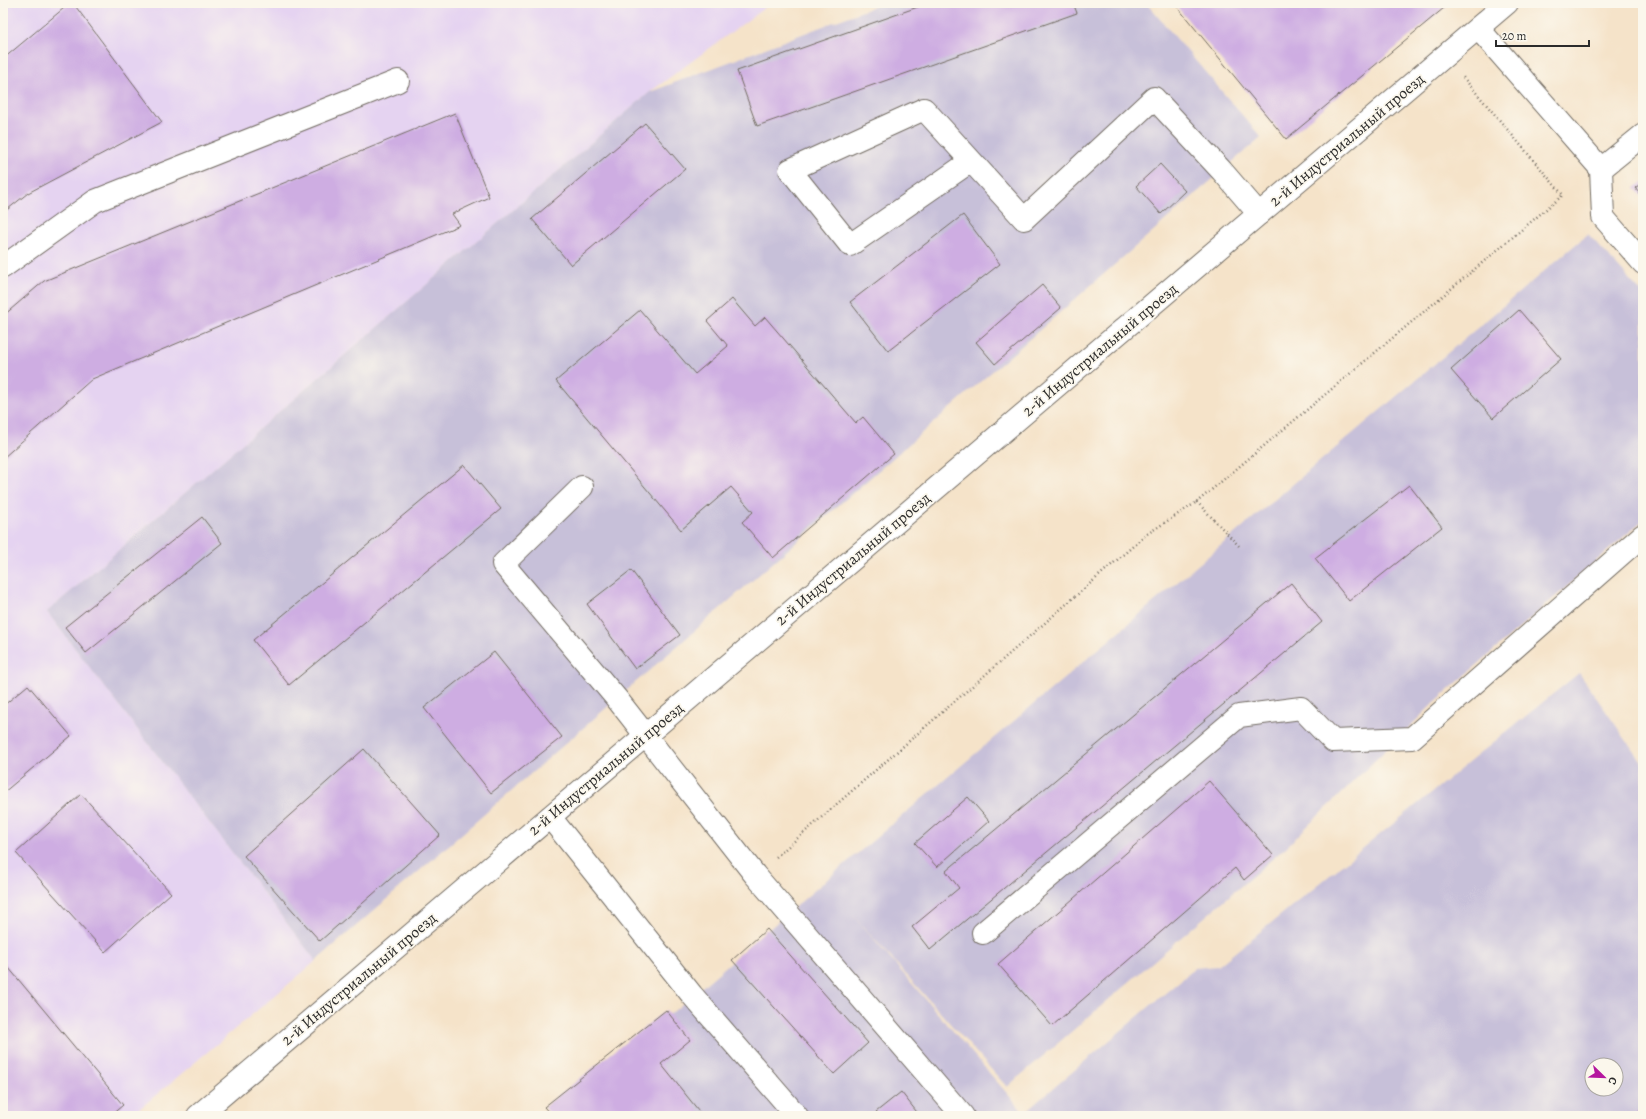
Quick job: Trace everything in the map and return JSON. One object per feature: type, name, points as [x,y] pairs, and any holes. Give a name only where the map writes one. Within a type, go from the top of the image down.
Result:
[{"type":"street","name":"2-й Индустриальный проезд","points":[[198,1116],[1507,3]]},
{"type":"street","points":[[1478,28],[1601,169],[1603,217],[1643,263]]},
{"type":"street","points":[[3,267],[94,201],[398,81]]},
{"type":"street","points":[[971,161],[850,245],[790,170],[924,109],[1024,219],[1154,98],[1222,171],[1259,214]]},
{"type":"street","points":[[1601,169],[1643,135]]},
{"type":"street","points":[[582,487],[503,564],[646,735],[755,875],[963,1116]]},
{"type":"street","points":[[983,933],[1239,716],[1301,708],[1333,741],[1412,738],[1643,535]]},
{"type":"street","points":[[550,817],[692,995],[797,1116]]},
{"type":"path","points":[[755,875],[1147,534],[1197,502],[1563,195],[1445,56]]},
{"type":"path","points":[[1197,502],[1239,546]]},
{"type":"shaded area","points":[[3,3],[771,3],[650,92],[47,612],[316,961],[131,1116],[3,1116]]},
{"type":"shaded area","points":[[884,3],[1146,3],[1261,137],[316,961],[47,612],[650,92]]},
{"type":"shaded area","points":[[1588,234],[1643,294],[1643,520],[1436,701],[1285,848],[1007,1087],[849,911],[1024,1113],[1195,968],[1218,966],[1579,673],[1643,764],[1643,1116],[552,1116],[824,882]]},
{"type":"building","points":[[70,3],[73,3],[162,122],[28,193],[3,213],[3,59]]},
{"type":"building","points":[[929,3],[1073,3],[1077,13],[757,126],[737,71]]},
{"type":"building","points":[[1174,3],[1450,3],[1286,139]]},
{"type":"building","points":[[455,113],[489,197],[452,214],[460,225],[92,379],[3,458],[3,316],[44,281]]},
{"type":"building","points":[[645,123],[685,169],[571,265],[532,219]]},
{"type":"building","points":[[1160,164],[1185,191],[1161,214],[1136,186]]},
{"type":"building","points":[[1643,182],[1643,198],[1635,188]]},
{"type":"building","points":[[963,215],[1000,264],[888,351],[850,302]]},
{"type":"building","points":[[1042,285],[1061,308],[995,364],[976,342]]},
{"type":"building","points":[[732,299],[755,326],[765,317],[856,423],[863,417],[894,454],[773,558],[742,522],[753,512],[731,487],[681,530],[556,381],[640,310],[695,374],[728,346],[707,321]]},
{"type":"building","points":[[1519,310],[1561,359],[1493,418],[1451,370]]},
{"type":"building","points":[[464,465],[501,509],[289,685],[253,640]]},
{"type":"building","points":[[1409,485],[1442,527],[1349,601],[1315,558]]},
{"type":"building","points":[[202,517],[222,543],[86,653],[65,627]]},
{"type":"building","points":[[631,570],[680,635],[635,669],[587,604]]},
{"type":"building","points":[[1291,583],[1322,622],[930,950],[912,927],[959,888],[946,871]]},
{"type":"building","points":[[494,652],[562,737],[491,793],[424,708]]},
{"type":"building","points":[[28,685],[71,736],[3,793],[3,706]]},
{"type":"building","points":[[364,749],[440,835],[320,941],[244,856]]},
{"type":"building","points":[[1209,781],[1273,855],[1244,880],[1235,868],[1052,1026],[998,964]]},
{"type":"building","points":[[81,794],[171,893],[105,952],[16,853]]},
{"type":"building","points":[[968,797],[989,821],[937,867],[915,843]]},
{"type":"building","points":[[767,929],[868,1043],[834,1074],[732,960]]},
{"type":"building","points":[[3,961],[123,1105],[110,1116],[3,1116]]},
{"type":"building","points":[[666,1010],[690,1040],[661,1064],[703,1116],[552,1116],[544,1107]]},
{"type":"building","points":[[901,1092],[920,1116],[879,1116],[876,1112]]},
{"type":"building","points":[[1643,1107],[1643,1116],[1632,1116]]}]
